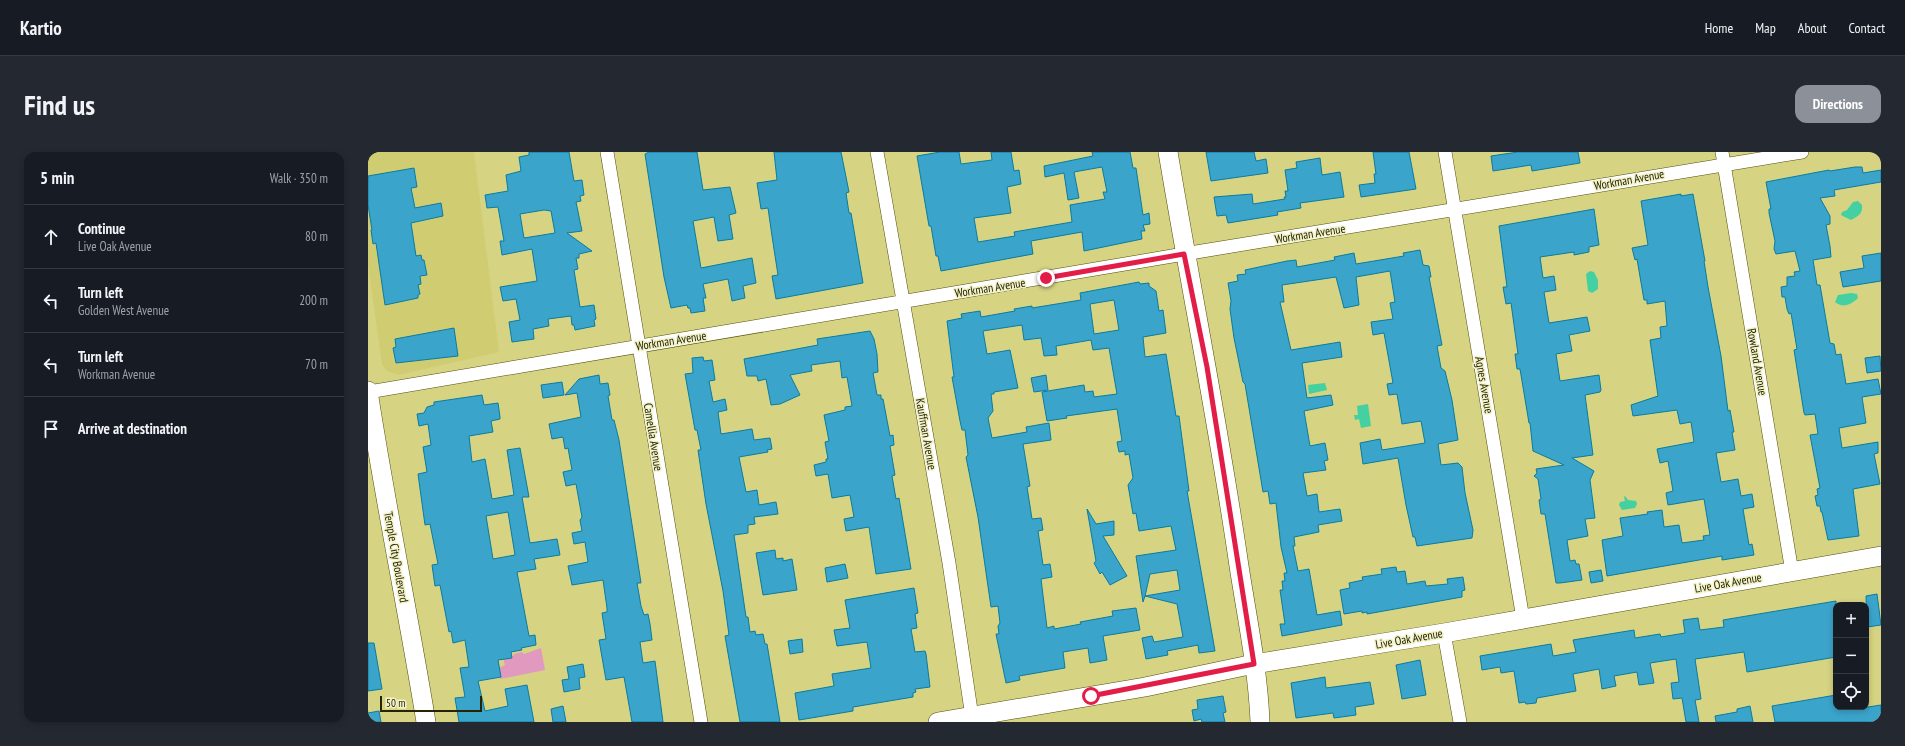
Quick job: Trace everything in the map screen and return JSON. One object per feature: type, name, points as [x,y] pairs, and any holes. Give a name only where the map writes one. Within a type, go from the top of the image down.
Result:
[{"type":"street","name":"Camellia Avenue","points":[[607,152],[700,722]]},
{"type":"street","name":"Kauffman Avenue","points":[[877,152],[902,302],[949,563],[972,717]]},
{"type":"street","points":[[1168,152],[1184,254],[1207,367],[1258,686],[1260,722]]},
{"type":"street","name":"Agnes Avenue","points":[[1445,152],[1523,619]]},
{"type":"street","name":"Workman Avenue","points":[[368,392],[1184,254],[1454,210],[1723,158],[1802,152]]},
{"type":"street","name":"Rowland Avenue","points":[[1723,158],[1792,572]]},
{"type":"street","name":"Temple City Boulevard","points":[[368,392],[397,565],[416,658],[426,722]]},
{"type":"street","name":"Live Oak Avenue","points":[[938,722],[1145,686],[1254,664],[1444,633],[1881,556]]},
{"type":"street","points":[[1444,633],[1460,722]]},
{"type":"shaded area","points":[[368,152],[474,152],[499,352],[398,375],[387,371],[382,364],[368,264]]},
{"type":"shaded area","points":[[1858,201],[1862,205],[1862,208],[1861,213],[1858,216],[1851,220],[1841,215],[1842,212],[1847,210],[1853,202]]},
{"type":"shaded area","points":[[1590,271],[1594,272],[1598,280],[1598,289],[1592,293],[1588,291],[1586,274]]},
{"type":"shaded area","points":[[1851,293],[1857,294],[1858,298],[1850,304],[1841,305],[1835,302],[1838,295]]},
{"type":"shaded area","points":[[1325,383],[1327,390],[1309,394],[1308,385]]},
{"type":"shaded area","points":[[1368,404],[1371,426],[1361,428],[1359,419],[1355,420],[1354,415],[1358,415],[1357,406]]},
{"type":"shaded area","points":[[1625,496],[1628,500],[1636,501],[1637,504],[1635,508],[1622,510],[1619,505],[1620,502],[1625,501]]},
{"type":"shaded area","points":[[541,648],[545,670],[500,679],[499,668],[505,665],[503,658],[522,652],[524,654]]},
{"type":"building","points":[[529,152],[569,152],[574,181],[582,180],[584,195],[580,196],[581,201],[576,202],[582,231],[567,233],[592,251],[579,254],[579,258],[576,258],[578,269],[574,270],[580,307],[594,305],[596,319],[594,320],[595,326],[575,330],[574,325],[572,325],[571,316],[548,319],[549,326],[533,329],[534,339],[512,342],[509,322],[520,320],[516,299],[503,301],[500,287],[537,281],[532,249],[502,255],[500,241],[504,241],[498,207],[487,208],[485,195],[508,191],[506,175],[521,171],[519,157],[529,155]],"holes":[[[544,210],[551,211],[555,233],[524,238],[520,214]]]},
{"type":"building","points":[[649,152],[697,152],[703,190],[730,187],[736,213],[729,215],[733,239],[718,241],[714,217],[693,221],[701,268],[752,258],[756,283],[743,286],[745,298],[732,301],[728,279],[703,284],[706,298],[703,298],[705,311],[691,313],[690,308],[688,308],[687,305],[671,308],[664,277],[645,154]]},
{"type":"building","points":[[774,152],[841,152],[849,192],[846,193],[849,213],[851,213],[863,283],[776,299],[772,276],[778,275],[768,208],[761,209],[757,183],[777,180]]},
{"type":"building","points":[[940,152],[959,152],[961,164],[992,160],[991,152],[1011,152],[1014,171],[1019,170],[1021,184],[1007,187],[1011,213],[974,218],[978,242],[1015,236],[1014,232],[1072,222],[1070,205],[1105,199],[1103,192],[1107,192],[1102,167],[1074,172],[1079,198],[1068,200],[1064,173],[1045,177],[1044,166],[1093,156],[1092,152],[1130,152],[1133,168],[1136,168],[1143,215],[1149,213],[1150,224],[1143,225],[1145,231],[1141,231],[1142,239],[1084,251],[1082,232],[1031,241],[1033,254],[941,271],[938,256],[936,256],[931,226],[929,226],[917,156]]},
{"type":"building","points":[[1206,152],[1254,152],[1256,161],[1266,159],[1268,173],[1211,181]]},
{"type":"building","points":[[1373,152],[1409,152],[1416,189],[1361,197],[1359,185],[1375,183],[1374,174],[1376,174]]},
{"type":"building","points":[[1518,152],[1578,152],[1580,163],[1532,171],[1531,165],[1493,171],[1491,156]]},
{"type":"building","points":[[1320,158],[1322,175],[1340,172],[1344,197],[1300,203],[1301,208],[1277,212],[1278,215],[1228,223],[1226,215],[1217,216],[1214,197],[1252,194],[1253,204],[1285,199],[1285,191],[1288,191],[1285,170],[1297,168],[1296,162]]},
{"type":"building","points":[[1862,167],[1863,173],[1881,170],[1881,182],[1834,190],[1835,196],[1820,198],[1830,216],[1830,224],[1826,225],[1831,257],[1813,260],[1817,285],[1820,285],[1830,343],[1834,344],[1836,355],[1841,354],[1846,384],[1878,379],[1881,394],[1862,397],[1866,423],[1839,428],[1842,448],[1878,442],[1878,453],[1874,454],[1880,484],[1853,489],[1859,536],[1828,540],[1822,512],[1820,506],[1817,506],[1815,496],[1818,495],[1817,489],[1820,488],[1810,435],[1818,434],[1815,414],[1805,415],[1804,413],[1794,350],[1797,349],[1791,313],[1789,314],[1787,309],[1785,297],[1782,297],[1781,287],[1787,286],[1787,277],[1795,276],[1794,272],[1800,271],[1795,251],[1776,254],[1774,249],[1775,241],[1769,213],[1769,209],[1771,209],[1766,182],[1829,170]]},
{"type":"building","points":[[414,168],[417,187],[411,188],[415,208],[441,203],[443,216],[411,223],[416,256],[421,255],[422,260],[424,260],[427,275],[420,276],[421,284],[418,285],[420,294],[418,295],[418,298],[385,305],[376,243],[373,244],[371,230],[368,205],[368,176]]},
{"type":"building","points":[[1681,194],[1681,196],[1693,194],[1721,356],[1728,411],[1730,410],[1734,432],[1732,432],[1735,450],[1716,453],[1721,482],[1738,479],[1741,496],[1752,494],[1754,507],[1743,509],[1749,545],[1752,544],[1754,555],[1722,560],[1722,556],[1607,576],[1602,540],[1623,536],[1620,518],[1648,514],[1647,512],[1662,510],[1664,527],[1679,525],[1682,543],[1704,540],[1703,536],[1710,535],[1704,499],[1668,505],[1666,493],[1673,491],[1668,461],[1660,463],[1657,449],[1694,442],[1691,422],[1680,424],[1677,410],[1633,416],[1631,405],[1658,396],[1650,340],[1661,338],[1660,327],[1667,326],[1665,301],[1647,304],[1647,300],[1644,300],[1637,259],[1635,260],[1632,248],[1648,245],[1641,201]]},
{"type":"building","points":[[1594,209],[1599,245],[1589,247],[1589,252],[1574,255],[1574,252],[1540,257],[1543,278],[1554,276],[1556,290],[1544,292],[1549,323],[1587,317],[1590,331],[1569,335],[1572,351],[1556,354],[1560,381],[1599,375],[1601,390],[1600,392],[1585,395],[1593,455],[1572,458],[1594,471],[1590,480],[1595,518],[1585,519],[1588,536],[1567,540],[1570,561],[1575,560],[1576,564],[1579,564],[1582,580],[1556,583],[1545,514],[1541,514],[1539,500],[1541,499],[1538,479],[1534,476],[1537,473],[1536,469],[1564,465],[1533,451],[1530,423],[1520,369],[1517,369],[1515,354],[1518,354],[1511,303],[1506,304],[1503,287],[1507,287],[1499,226]]},
{"type":"building","points":[[1420,250],[1423,265],[1429,266],[1431,277],[1429,277],[1442,345],[1437,346],[1441,368],[1445,371],[1452,400],[1458,440],[1438,444],[1441,465],[1458,463],[1462,467],[1465,493],[1473,530],[1472,538],[1417,546],[1415,537],[1413,537],[1406,505],[1398,458],[1363,464],[1360,443],[1380,439],[1382,450],[1425,443],[1421,421],[1402,424],[1397,394],[1389,395],[1387,384],[1393,383],[1384,333],[1373,335],[1371,322],[1393,319],[1390,303],[1395,302],[1390,271],[1356,277],[1359,305],[1344,308],[1336,277],[1282,285],[1284,302],[1280,302],[1291,350],[1340,342],[1342,357],[1302,363],[1307,398],[1331,395],[1333,405],[1304,411],[1310,446],[1325,443],[1328,460],[1324,461],[1326,470],[1303,473],[1307,496],[1317,494],[1319,512],[1340,509],[1342,521],[1318,525],[1319,532],[1294,537],[1295,546],[1293,546],[1298,571],[1309,569],[1317,615],[1340,611],[1342,625],[1282,636],[1280,624],[1285,624],[1280,590],[1283,590],[1282,581],[1285,581],[1284,573],[1287,573],[1281,547],[1276,503],[1270,504],[1268,491],[1263,492],[1245,384],[1243,382],[1234,338],[1228,283],[1238,281],[1237,275],[1246,274],[1245,270],[1287,261],[1296,260],[1297,267],[1335,260],[1334,257],[1354,253],[1356,264],[1404,256],[1403,253]]},
{"type":"building","points":[[1881,253],[1881,281],[1843,287],[1840,272],[1864,268],[1862,256]]},
{"type":"building","points":[[1139,282],[1140,284],[1149,283],[1149,286],[1156,291],[1159,311],[1163,310],[1166,333],[1143,337],[1145,357],[1166,354],[1176,416],[1179,416],[1189,491],[1187,491],[1215,651],[1199,653],[1198,645],[1167,651],[1168,655],[1146,659],[1142,638],[1152,636],[1154,642],[1183,637],[1177,604],[1145,596],[1143,602],[1136,556],[1176,550],[1171,526],[1139,531],[1136,513],[1133,514],[1128,485],[1133,478],[1129,454],[1125,455],[1125,451],[1119,452],[1117,442],[1122,441],[1117,409],[1066,416],[1067,418],[1047,421],[1042,392],[1084,385],[1085,392],[1093,391],[1094,397],[1117,394],[1109,348],[1093,350],[1091,340],[1056,346],[1057,355],[1044,356],[1041,338],[1024,340],[1022,325],[983,331],[987,354],[1010,350],[1018,388],[994,392],[994,394],[991,394],[993,411],[988,418],[992,438],[1027,432],[1026,427],[1049,423],[1051,440],[1023,444],[1030,486],[1027,487],[1032,519],[1041,518],[1043,530],[1038,531],[1043,565],[1050,564],[1052,577],[1041,579],[1047,628],[1054,626],[1054,629],[1081,624],[1080,622],[1113,616],[1112,611],[1136,608],[1140,630],[1103,636],[1107,660],[1090,663],[1088,648],[1063,652],[1065,668],[1019,676],[1020,680],[1006,683],[996,634],[999,634],[998,626],[1000,623],[998,606],[991,607],[978,517],[966,457],[968,455],[965,430],[962,430],[952,377],[954,377],[947,321],[962,318],[961,314],[980,311],[981,317],[1015,311],[1014,309],[1032,306],[1032,308],[1081,300],[1080,293]],"holes":[[[1114,300],[1119,330],[1094,334],[1090,304]],[[1177,570],[1180,590],[1145,596],[1150,574]]]},
{"type":"building","points":[[454,328],[458,356],[396,363],[393,348],[396,347],[395,339]]},
{"type":"building","points":[[870,331],[874,339],[877,354],[878,372],[873,373],[877,395],[881,395],[881,399],[883,399],[890,436],[893,435],[894,445],[890,446],[895,475],[892,476],[896,499],[899,498],[911,569],[876,574],[869,527],[846,531],[844,519],[854,517],[850,495],[832,498],[828,474],[816,476],[814,465],[826,462],[826,459],[828,459],[825,442],[829,441],[824,415],[845,410],[845,407],[852,406],[847,377],[842,378],[840,361],[811,365],[812,371],[790,375],[800,395],[780,404],[771,405],[766,379],[758,381],[757,376],[747,376],[744,359],[818,345],[817,339]]},
{"type":"building","points":[[1880,356],[1881,371],[1867,373],[1865,358]]},
{"type":"building","points":[[703,357],[704,361],[712,360],[715,380],[709,381],[713,402],[725,399],[727,410],[718,412],[721,434],[752,429],[754,440],[770,438],[772,449],[767,450],[768,452],[739,457],[746,492],[757,490],[759,505],[776,502],[778,514],[754,517],[755,524],[748,525],[748,533],[734,535],[746,617],[748,617],[750,632],[755,631],[756,635],[763,634],[765,644],[767,644],[780,722],[740,722],[725,636],[729,635],[723,591],[706,504],[698,450],[701,450],[697,430],[695,430],[685,374],[693,373],[692,358]]},
{"type":"building","points":[[599,375],[600,384],[608,383],[610,395],[608,396],[612,420],[614,420],[619,440],[641,583],[637,583],[641,606],[644,615],[648,614],[650,624],[652,640],[640,642],[643,663],[655,661],[663,722],[632,722],[624,677],[606,680],[599,640],[606,639],[602,613],[607,612],[603,580],[572,585],[568,566],[588,562],[585,542],[574,544],[572,533],[582,531],[580,520],[582,517],[576,484],[566,486],[563,472],[572,470],[568,448],[565,449],[563,437],[552,439],[549,424],[581,417],[577,393],[565,395],[579,379]]},
{"type":"building","points":[[1046,375],[1048,390],[1034,392],[1031,378]]},
{"type":"building","points":[[562,382],[564,395],[543,398],[541,385]]},
{"type":"building","points":[[482,395],[484,405],[498,403],[500,419],[491,421],[493,432],[469,436],[472,462],[485,459],[492,499],[514,495],[507,450],[520,448],[529,497],[522,497],[530,543],[557,539],[560,555],[534,559],[536,569],[517,572],[529,636],[535,635],[536,645],[511,652],[512,658],[498,660],[501,677],[478,681],[485,711],[508,706],[505,689],[527,685],[534,722],[459,722],[455,698],[465,697],[460,668],[469,667],[465,640],[453,643],[451,631],[449,632],[440,585],[435,586],[432,565],[438,564],[430,524],[425,525],[418,474],[427,472],[423,447],[431,445],[428,424],[419,426],[417,414],[424,413],[427,407],[434,405],[434,402]],"holes":[[[508,512],[515,555],[493,559],[486,516]]]},
{"type":"building","points":[[1087,509],[1096,524],[1114,521],[1114,535],[1103,536],[1127,576],[1110,585],[1102,572],[1100,574],[1094,563],[1096,561]]},
{"type":"building","points":[[775,550],[776,559],[783,558],[783,561],[792,559],[797,590],[763,595],[756,553]]},
{"type":"building","points":[[845,564],[848,578],[827,582],[825,568]]},
{"type":"building","points":[[1396,567],[1397,572],[1405,571],[1407,584],[1425,581],[1426,586],[1448,584],[1447,579],[1463,577],[1465,590],[1462,591],[1462,597],[1367,614],[1367,612],[1362,613],[1362,611],[1344,614],[1340,590],[1350,588],[1349,583],[1363,580],[1362,577],[1382,574],[1381,569]]},
{"type":"building","points":[[1601,570],[1603,581],[1591,583],[1589,572]]},
{"type":"building","points":[[914,588],[918,613],[915,614],[917,628],[911,629],[915,652],[925,651],[926,654],[930,687],[915,689],[916,692],[913,693],[913,697],[853,707],[853,711],[799,720],[795,693],[834,686],[832,674],[871,668],[867,642],[837,646],[834,630],[850,628],[845,600]]},
{"type":"building","points":[[1877,594],[1881,625],[1869,627],[1869,602],[1866,602],[1866,596]]},
{"type":"building","points":[[1836,601],[1833,602],[1833,658],[1747,672],[1744,652],[1695,659],[1701,699],[1695,700],[1699,722],[1686,722],[1682,698],[1673,699],[1671,683],[1679,682],[1676,659],[1650,663],[1654,683],[1639,685],[1637,672],[1614,676],[1616,686],[1602,689],[1599,669],[1573,674],[1576,691],[1537,698],[1536,703],[1526,704],[1525,702],[1519,703],[1514,671],[1501,673],[1500,667],[1482,670],[1480,656],[1551,644],[1553,656],[1576,652],[1573,640],[1634,630],[1635,638],[1660,634],[1661,637],[1685,633],[1683,620],[1698,618],[1700,630],[1724,627],[1723,620]]},
{"type":"building","points":[[802,639],[803,652],[790,654],[788,641]]},
{"type":"building","points":[[368,643],[374,643],[382,689],[368,691]]},
{"type":"building","points":[[1420,660],[1426,695],[1402,699],[1396,665]]},
{"type":"building","points":[[583,664],[585,677],[579,678],[580,689],[564,692],[562,680],[569,679],[567,667]]},
{"type":"building","points":[[1325,677],[1326,688],[1370,682],[1374,704],[1355,707],[1356,715],[1334,718],[1333,713],[1296,718],[1291,683]]},
{"type":"building","points":[[1223,696],[1226,712],[1223,713],[1225,722],[1202,722],[1201,719],[1194,721],[1192,710],[1198,709],[1197,700]]},
{"type":"building","points":[[1833,696],[1833,710],[1869,710],[1869,707],[1881,705],[1881,722],[1775,722],[1772,706]]},
{"type":"building","points":[[563,706],[566,722],[553,722],[551,709]]},
{"type":"building","points":[[1750,706],[1753,722],[1716,722],[1715,716],[1737,712],[1737,709]]},
{"type":"building","points":[[379,711],[381,722],[368,722],[368,713]]},
{"type":"route","points":[[1046,278],[1184,254],[1207,367],[1233,522],[1254,664],[1091,696]]}]
